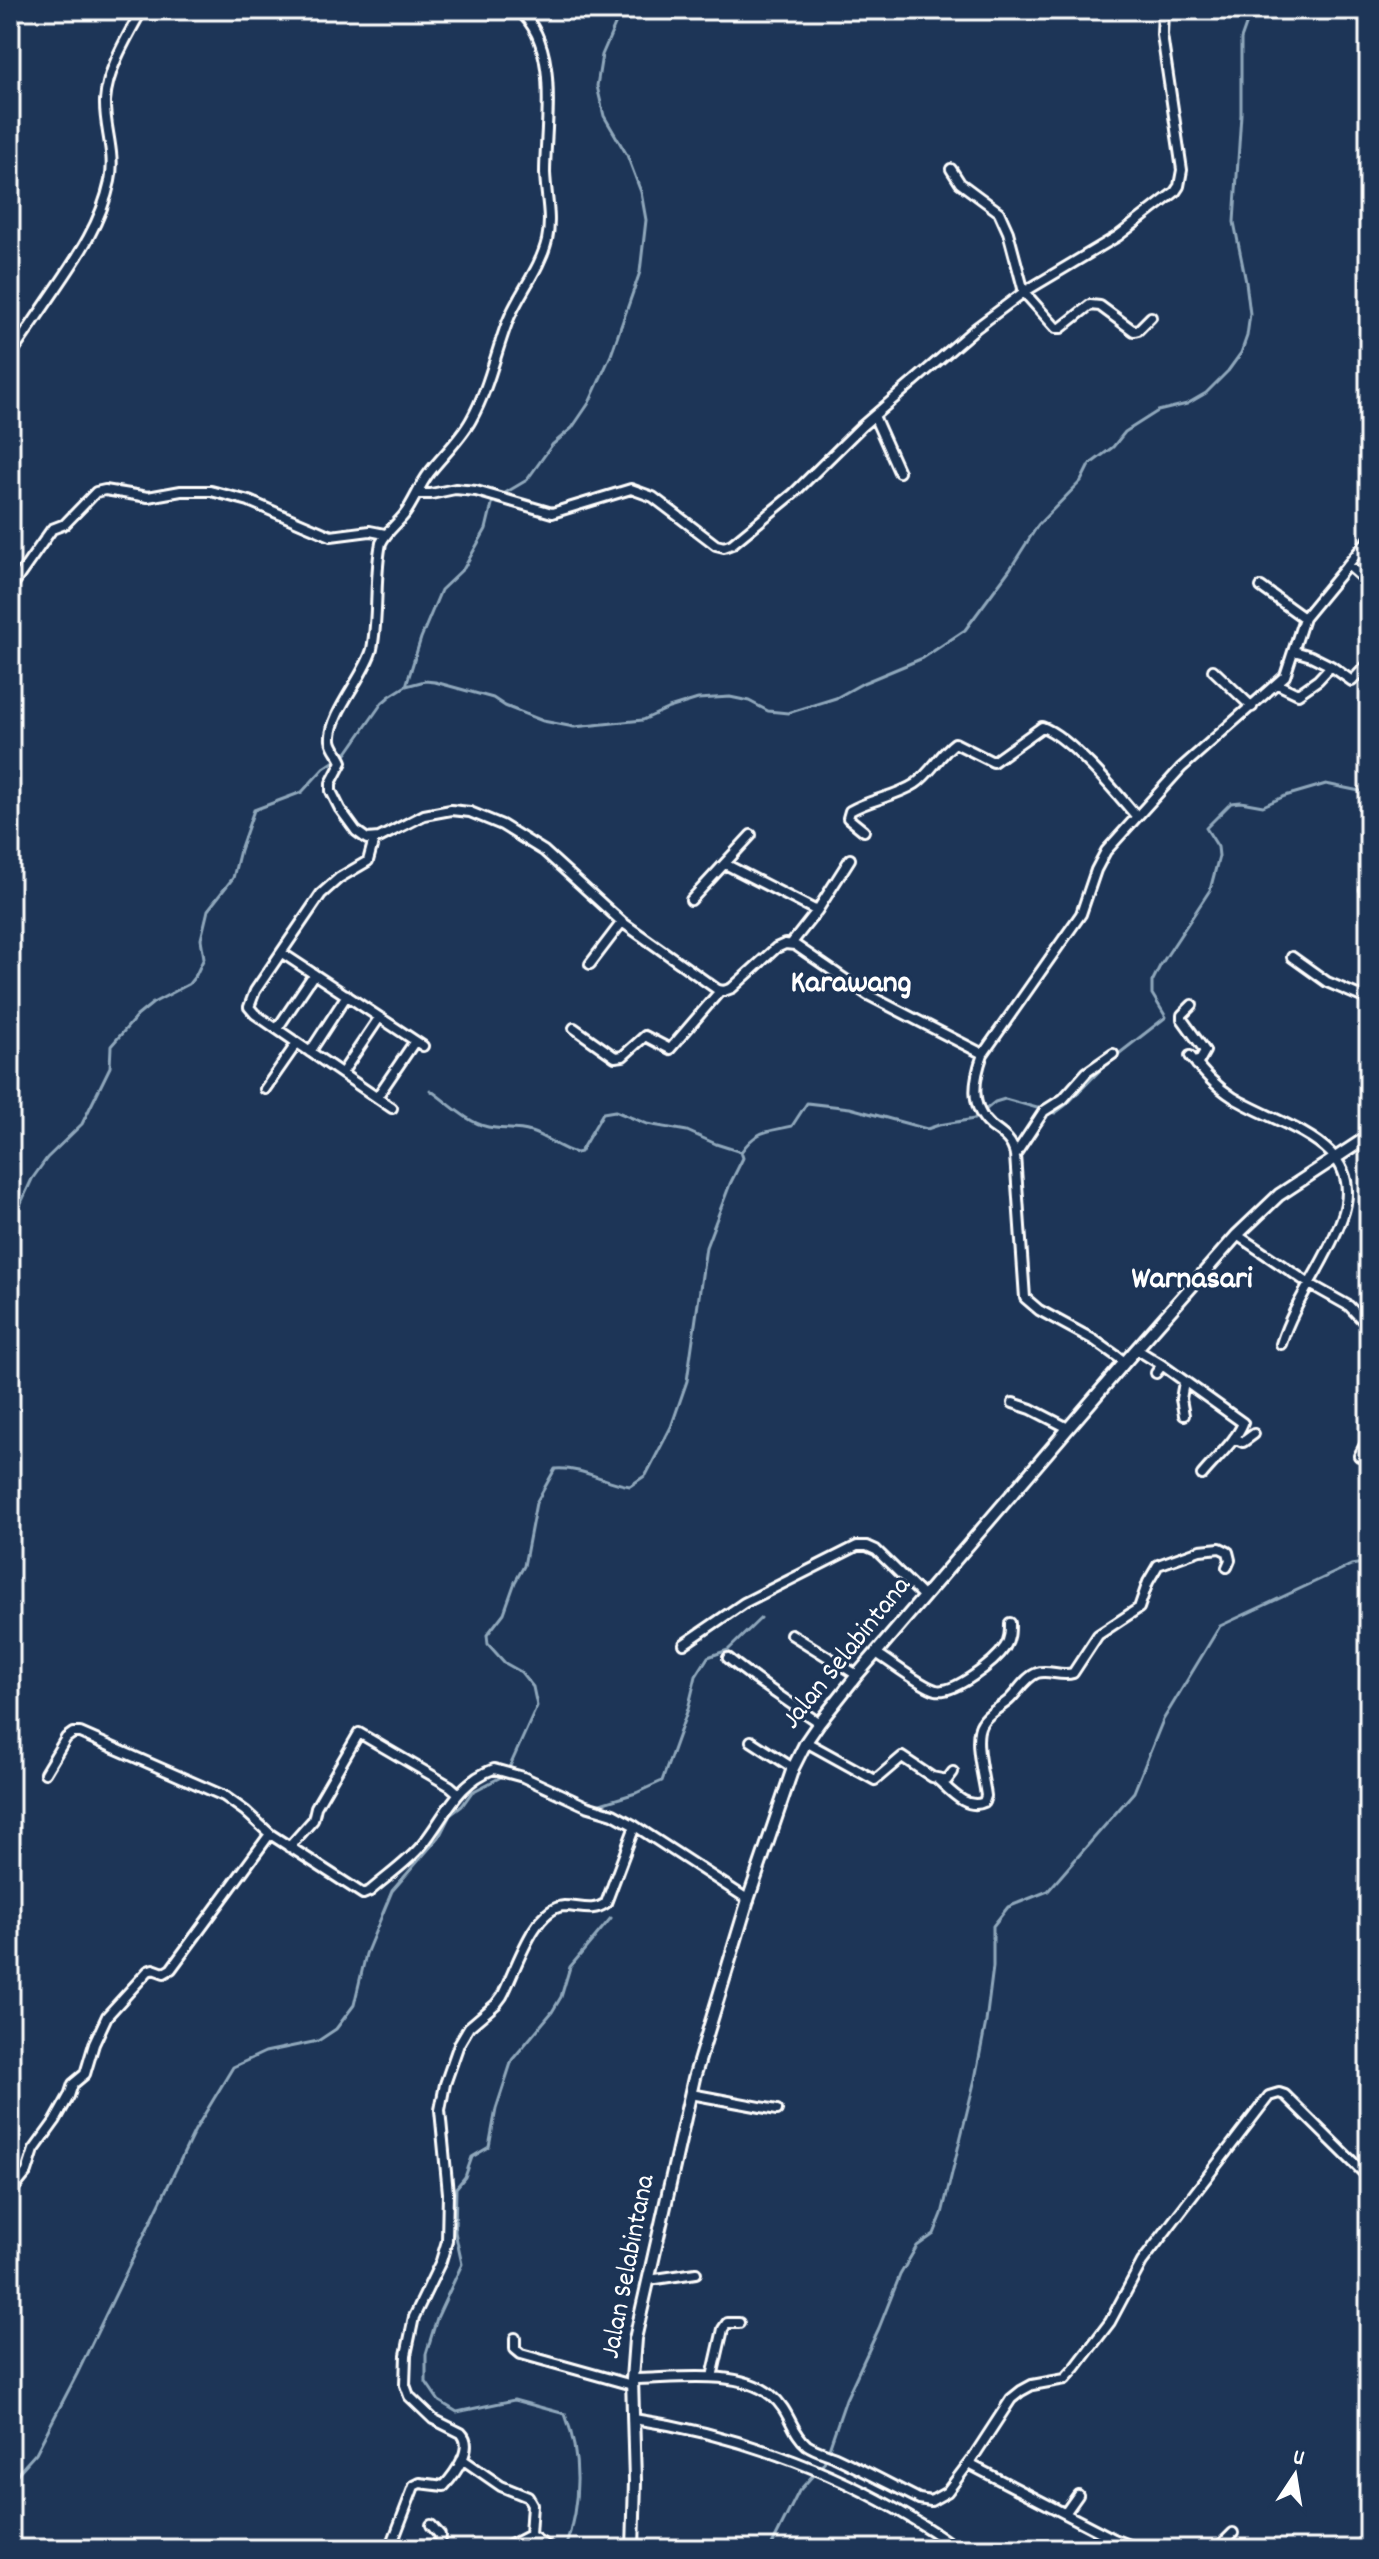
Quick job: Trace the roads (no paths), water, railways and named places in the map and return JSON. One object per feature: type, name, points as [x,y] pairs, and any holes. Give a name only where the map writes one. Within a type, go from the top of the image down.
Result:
[{"type":"street","points":[[10,356],[80,255],[99,217],[112,168],[105,103],[108,87],[142,10]]},
{"type":"street","points":[[518,10],[526,16],[539,38],[547,83],[545,174],[548,232],[541,257],[508,321],[489,378],[470,421],[430,472],[402,517],[385,534],[380,547],[372,646],[366,666],[336,720],[331,737],[332,746],[342,762],[331,783],[331,791],[340,809],[363,837],[374,839],[432,813],[457,810],[502,825],[544,851],[622,922],[720,991]]},
{"type":"street","points":[[417,494],[466,490],[552,513],[631,489],[653,497],[716,545],[724,547],[745,535],[793,494],[874,416],[976,328],[1024,292],[1118,236],[1179,186],[1182,170],[1162,35],[1163,10]]},
{"type":"street","points":[[951,169],[960,183],[999,212],[1008,232],[1024,292],[1059,329],[1090,305],[1100,306],[1134,331],[1151,317]]},
{"type":"street","points":[[874,416],[899,472]]},
{"type":"street","points":[[10,589],[52,529],[65,524],[96,492],[105,490],[148,497],[181,491],[211,491],[249,501],[331,536],[370,531],[385,534]]},
{"type":"street","points":[[1125,1362],[1094,1340],[1039,1310],[1025,1298],[1015,1155],[1008,1139],[985,1120],[976,1103],[975,1084],[983,1054],[1081,914],[1100,861],[1136,816],[1181,768],[1288,672],[1304,618],[1369,539]]},
{"type":"street","points":[[1348,565],[1369,584]]},
{"type":"street","points":[[1261,587],[1304,618]]},
{"type":"street","points":[[1294,651],[1331,666],[1352,681],[1369,663]]},
{"type":"street","points":[[1277,684],[1300,694],[1331,666]]},
{"type":"street","points":[[1213,670],[1252,707]]},
{"type":"street","points":[[864,831],[850,822],[850,811],[911,786],[955,743],[993,762],[1042,727],[1053,732],[1096,770],[1136,816]]},
{"type":"street","points":[[691,900],[751,835]]},
{"type":"street","points":[[374,839],[370,859],[330,884],[321,894],[249,1003],[255,1014],[392,1108]]},
{"type":"street","points":[[574,1028],[615,1057],[623,1056],[645,1036],[670,1049],[720,991],[735,986],[776,948],[791,944],[817,911],[850,859]]},
{"type":"street","points":[[725,864],[817,911]]},
{"type":"street","points":[[590,964],[622,922]]},
{"type":"street","points":[[791,944],[868,995],[983,1054]]},
{"type":"street","points":[[282,953],[419,1044],[377,1097]]},
{"type":"street","points":[[1292,957],[1327,982],[1369,1000]]},
{"type":"street","points":[[277,1029],[314,974]]},
{"type":"street","points":[[310,1052],[347,995]]},
{"type":"street","points":[[1192,1005],[1182,1019],[1205,1051],[1197,1065]]},
{"type":"street","points":[[342,1073],[379,1018]]},
{"type":"street","points":[[265,1089],[297,1043]]},
{"type":"street","points":[[1015,1155],[1044,1111],[1063,1099],[1087,1072],[1113,1054]]},
{"type":"street","points":[[1190,1056],[1204,1075],[1233,1097],[1310,1136],[1336,1157],[1344,1169],[1347,1182],[1341,1222],[1289,1318],[1281,1344]]},
{"type":"street","name":"Jalan Selabintana","points":[[633,2549],[632,2382],[637,2331],[691,2094],[749,1900],[793,1768],[806,1742],[857,1675],[1237,1235],[1279,1195],[1369,1136]]},
{"type":"street","points":[[1237,1235],[1308,1283],[1349,1306],[1369,1327]]},
{"type":"street","points":[[1136,1349],[1159,1369],[1184,1382],[1243,1423],[1202,1475]]},
{"type":"street","points":[[1184,1382],[1181,1399],[1184,1415]]},
{"type":"street","points":[[1013,1403],[1068,1428]]},
{"type":"street","points":[[1234,1438],[1243,1442],[1254,1434]]},
{"type":"street","points":[[1359,1456],[1369,1437]]},
{"type":"street","points":[[684,1644],[744,1603],[857,1546],[876,1550],[924,1597]]},
{"type":"street","points":[[806,1742],[875,1780],[902,1757],[936,1778],[965,1802],[975,1805],[984,1802],[986,1796],[978,1734],[988,1716],[1004,1705],[1035,1674],[1073,1673],[1102,1631],[1139,1608],[1152,1574],[1162,1562],[1193,1552],[1220,1548],[1229,1555],[1227,1567]]},
{"type":"street","points":[[876,1653],[934,1689],[948,1689],[960,1684],[1003,1650],[1010,1634],[1010,1623]]},
{"type":"street","points":[[791,1634],[857,1675]]},
{"type":"street","points":[[728,1658],[760,1684],[819,1723]]},
{"type":"street","points":[[45,1773],[66,1738],[80,1733],[224,1796],[270,1834],[359,1893],[366,1894],[421,1847],[469,1781],[494,1769],[613,1814],[749,1900]]},
{"type":"street","points":[[289,1847],[313,1820],[316,1807],[359,1733],[458,1793]]},
{"type":"street","points":[[751,1741],[793,1768]]},
{"type":"street","points":[[936,1778],[947,1780],[953,1772]]},
{"type":"street","points":[[390,2549],[414,2486],[420,2483],[444,2486],[462,2459],[466,2444],[464,2436],[420,2409],[409,2396],[405,2385],[406,2355],[414,2317],[441,2261],[447,2241],[448,2193],[440,2110],[445,2084],[459,2044],[469,2027],[502,1996],[539,1923],[560,1907],[586,1910],[606,1903],[635,1826]]},
{"type":"street","points":[[10,2208],[14,2188],[27,2172],[34,2150],[55,2121],[73,2084],[85,2074],[107,2016],[151,1970],[164,1973],[171,1969],[270,1834]]},
{"type":"street","points":[[691,2094],[777,2110]]},
{"type":"street","points":[[515,2338],[515,2349],[521,2354],[632,2382],[712,2377],[749,2383],[762,2389],[786,2410],[799,2437],[814,2450],[835,2457],[919,2499],[931,2501],[947,2492],[969,2464],[1011,2399],[1032,2385],[1065,2379],[1075,2368],[1110,2322],[1142,2262],[1269,2096],[1285,2095],[1369,2178]]},
{"type":"street","points":[[649,2280],[696,2273]]},
{"type":"street","points":[[712,2377],[723,2329],[727,2323],[739,2323]]},
{"type":"street","points":[[634,2419],[710,2434],[826,2473],[887,2504],[957,2549]]},
{"type":"street","points":[[462,2459],[501,2486],[528,2497],[532,2504],[530,2535]]},
{"type":"street","points":[[969,2464],[1114,2539],[1140,2549]]},
{"type":"street","points":[[1066,2512],[1078,2495]]},
{"type":"street","points":[[415,2549],[420,2545],[443,2548],[440,2535],[431,2525]]},
{"type":"street","points":[[1217,2549],[1233,2533]]},
{"type":"street","points":[[503,2549],[530,2535]]},
{"type":"street","points":[[530,2535],[551,2549]]},
{"type":"waterway","points":[[500,496],[527,480],[552,445],[572,428],[589,403],[611,355],[640,272],[646,220],[641,192],[627,155],[604,116],[597,86],[602,55],[618,18],[618,10]]},
{"type":"waterway","points":[[10,1212],[20,1205],[32,1179],[47,1158],[82,1124],[110,1067],[111,1046],[137,1016],[153,1003],[189,984],[196,975],[204,958],[201,939],[208,910],[233,878],[254,810],[302,792],[324,768],[347,753],[382,703],[406,686],[435,682],[493,698],[543,721],[574,727],[643,720],[698,699],[730,697],[749,701],[768,711],[788,713],[836,698],[923,658],[965,630],[1038,525],[1081,481],[1089,465],[1113,447],[1125,432],[1158,411],[1187,404],[1206,393],[1241,353],[1250,314],[1234,222],[1241,114],[1241,39],[1247,22],[1259,10]]},
{"type":"waterway","points":[[406,686],[441,590],[464,568],[486,529],[493,500]]},
{"type":"waterway","points":[[741,1152],[758,1135],[792,1126],[807,1103],[850,1108],[927,1129],[974,1119],[995,1102],[1005,1099],[1055,1113],[1107,1063],[1166,1017],[1152,994],[1152,982],[1210,890],[1219,856],[1218,847],[1206,828],[1231,803],[1263,806],[1326,784],[1369,793]]},
{"type":"waterway","points":[[430,1090],[480,1125],[531,1132],[576,1153],[580,1152],[603,1113],[615,1111],[647,1124],[687,1131],[741,1152]]},
{"type":"waterway","points":[[10,2482],[36,2453],[195,2130],[233,2067],[265,2052],[318,2041],[336,2029],[354,2005],[366,1954],[392,1891],[439,1837],[450,1815],[462,1806],[472,1792],[501,1777],[510,1766],[537,1706],[533,1687],[521,1672],[505,1663],[488,1644],[487,1635],[504,1613],[524,1566],[536,1503],[555,1469],[575,1470],[630,1486],[646,1475],[671,1427],[687,1381],[706,1247],[743,1158],[741,1152]]},
{"type":"waterway","points":[[820,2468],[846,2399],[900,2275],[917,2246],[934,2234],[942,2214],[986,2022],[993,1967],[993,1926],[1008,1907],[1048,1891],[1134,1792],[1163,1720],[1220,1626],[1351,1565],[1369,1562]]},
{"type":"waterway","points":[[594,1806],[662,1781],[688,1709],[696,1676],[708,1657],[728,1650],[761,1618]]},
{"type":"waterway","points":[[565,2549],[574,2515],[577,2481],[574,2447],[565,2414],[514,2400],[457,2412],[439,2401],[426,2382],[426,2354],[437,2318],[462,2264],[455,2232],[456,2188],[465,2177],[472,2157],[489,2147],[496,2109],[512,2060],[552,2012],[561,1997],[570,1967],[611,1918]]},
{"type":"waterway","points":[[770,2549],[799,2491],[815,2473]]},
{"type":"waterway","points":[[527,2549],[539,2546],[544,2549]]},
{"type":"district","name":"Karawang","points":[[851,985]]},
{"type":"district","name":"Warnasari","points":[[1192,1281]]}]
